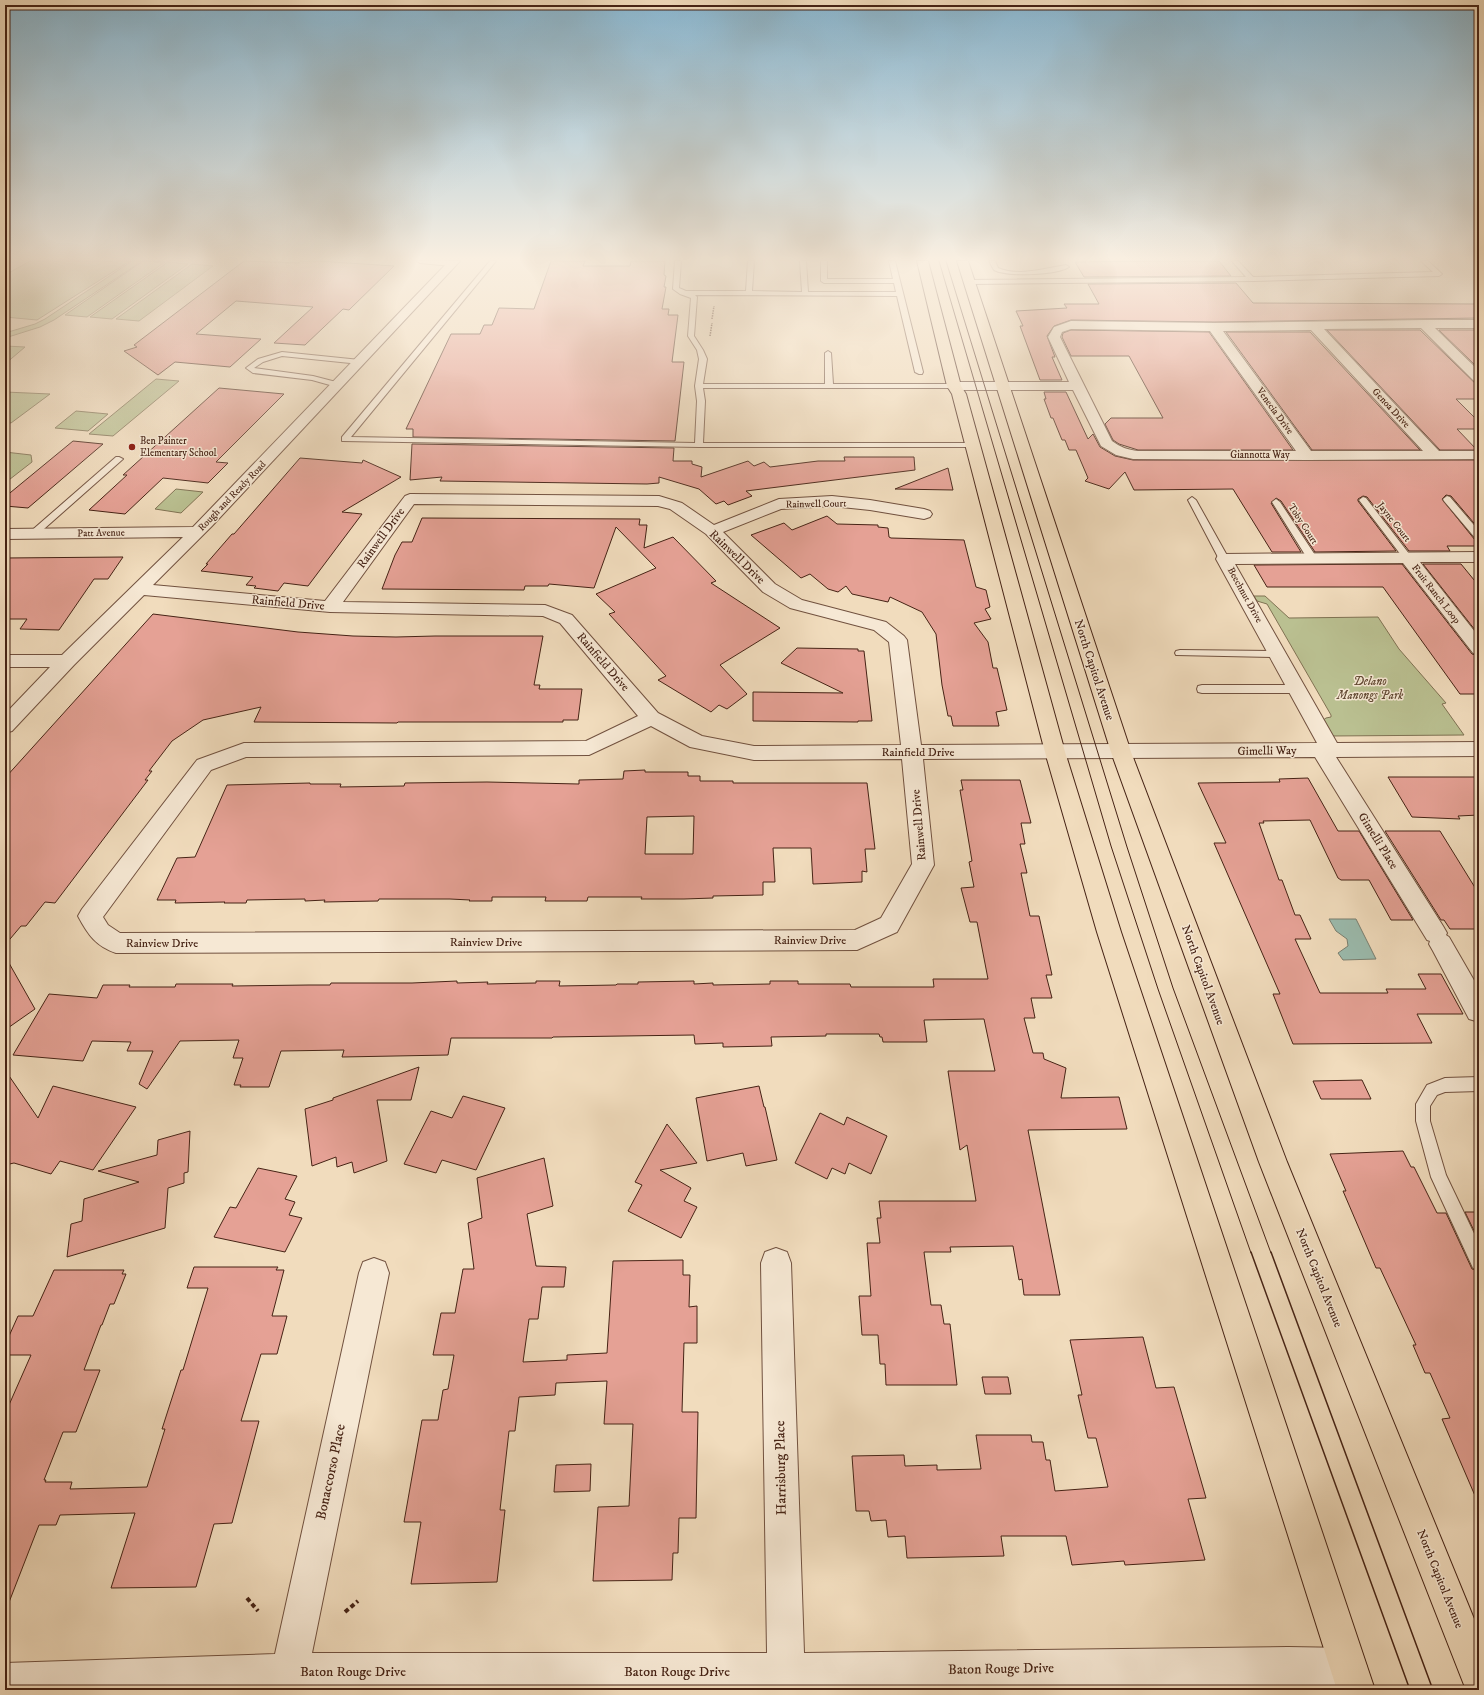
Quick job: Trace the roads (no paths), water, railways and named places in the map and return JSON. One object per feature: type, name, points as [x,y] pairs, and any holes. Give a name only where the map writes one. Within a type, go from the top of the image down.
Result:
[{"type":"main road","points":[[942,340],[954,386],[959,394],[973,445],[1055,752],[1112,940],[1352,1679]]},
{"type":"main road","name":"North Capitol Avenue","points":[[987,340],[1032,473],[1121,752],[1273,1162],[1478,1670]]},
{"type":"street","name":"Rough and Ready Road","points":[[5,726],[67,661],[196,532],[380,340]]},
{"type":"street","name":"Giannotta Way","points":[[1056,340],[1106,442],[1124,454],[1307,456],[1479,455]]},
{"type":"street","name":"Venecia Drive","points":[[1223,340],[1307,456]]},
{"type":"street","name":"Genoa Drive","points":[[1327,340],[1436,456]]},
{"type":"street","points":[[1440,340],[1479,378]]},
{"type":"street","points":[[954,386],[1079,386]]},
{"type":"street","name":"Rainwell Drive","points":[[330,607],[410,499],[659,501],[676,506],[712,531],[769,588],[796,604],[880,626],[898,640],[912,752],[923,865],[890,925]]},
{"type":"street","name":"Rainwell Court","points":[[712,531],[779,504],[832,501],[870,505],[924,514]]},
{"type":"street","name":"Patt Avenue","points":[[5,534],[196,532]]},
{"type":"street","name":"Beechnut Drive","points":[[1326,750],[1297,689],[1224,559],[1407,557]]},
{"type":"street","name":"Fruit Ranch Loop","points":[[1407,557],[1479,557]]},
{"type":"street","name":"Fruit Ranch Loop","points":[[1407,557],[1479,649]]},
{"type":"street","name":"Rainfield Drive","points":[[140,589],[330,607],[545,611],[566,619],[651,718],[697,742],[754,753],[1055,752]]},
{"type":"street","points":[[5,661],[67,661]]},
{"type":"street","name":"Rainview Drive","points":[[651,718],[589,748],[244,750],[204,765],[90,916],[100,932],[116,943],[857,940],[890,925]]},
{"type":"street","name":"Gimelli Way","points":[[1055,752],[1479,749]]},
{"type":"street","name":"Gimelli Place","points":[[1326,750],[1438,938],[1478,1011]]},
{"type":"street","name":"Harrisburg Place","points":[[776,1263],[786,1672]]},
{"type":"street","name":"Bonaccorso Place","points":[[290,1672],[301,1612],[374,1273]]},
{"type":"street","name":"Baton Rouge Drive","points":[[5,1682],[290,1672],[786,1672],[1288,1666],[1352,1679]]},
{"type":"lane","points":[[427,340],[345,439],[699,445],[973,445]]},
{"type":"lane","points":[[694,340],[700,350],[702,359],[699,445]]},
{"type":"lane","points":[[911,340],[919,372]]},
{"type":"lane","points":[[828,353],[829,386]]},
{"type":"lane","points":[[337,385],[313,378],[254,371],[250,368],[270,357],[282,354],[360,362]]},
{"type":"lane","points":[[700,386],[954,386]]},
{"type":"lane","points":[[33,534],[119,459]]},
{"type":"lane","points":[[1192,500],[1224,559]]},
{"type":"lane","name":"Jayne Court","points":[[1362,500],[1407,557]]},
{"type":"lane","points":[[1447,500],[1479,537]]},
{"type":"lane","name":"Toby Court","points":[[1276,502],[1312,558]]},
{"type":"lane","points":[[1180,652],[1277,654]]},
{"type":"lane","points":[[1202,689],[1297,689]]},
{"type":"lane","points":[[1479,1084],[1446,1085],[1432,1090],[1423,1104],[1423,1122],[1439,1177],[1479,1262]]},
{"type":"tram line","points":[[962,340],[1111,846],[1158,989],[1251,1253]]},
{"type":"tram line","points":[[970,340],[1127,847],[1173,988],[1271,1253]]},
{"type":"tram line","points":[[1251,1252],[1410,1690]]},
{"type":"tram line","points":[[1271,1252],[1433,1690]]},
{"type":"place","name":"Ben Painter Elementary School","points":[[132,447]]},
{"type":"park label","name":"Delano Manongs Park","points":[[1370,688]]}]
